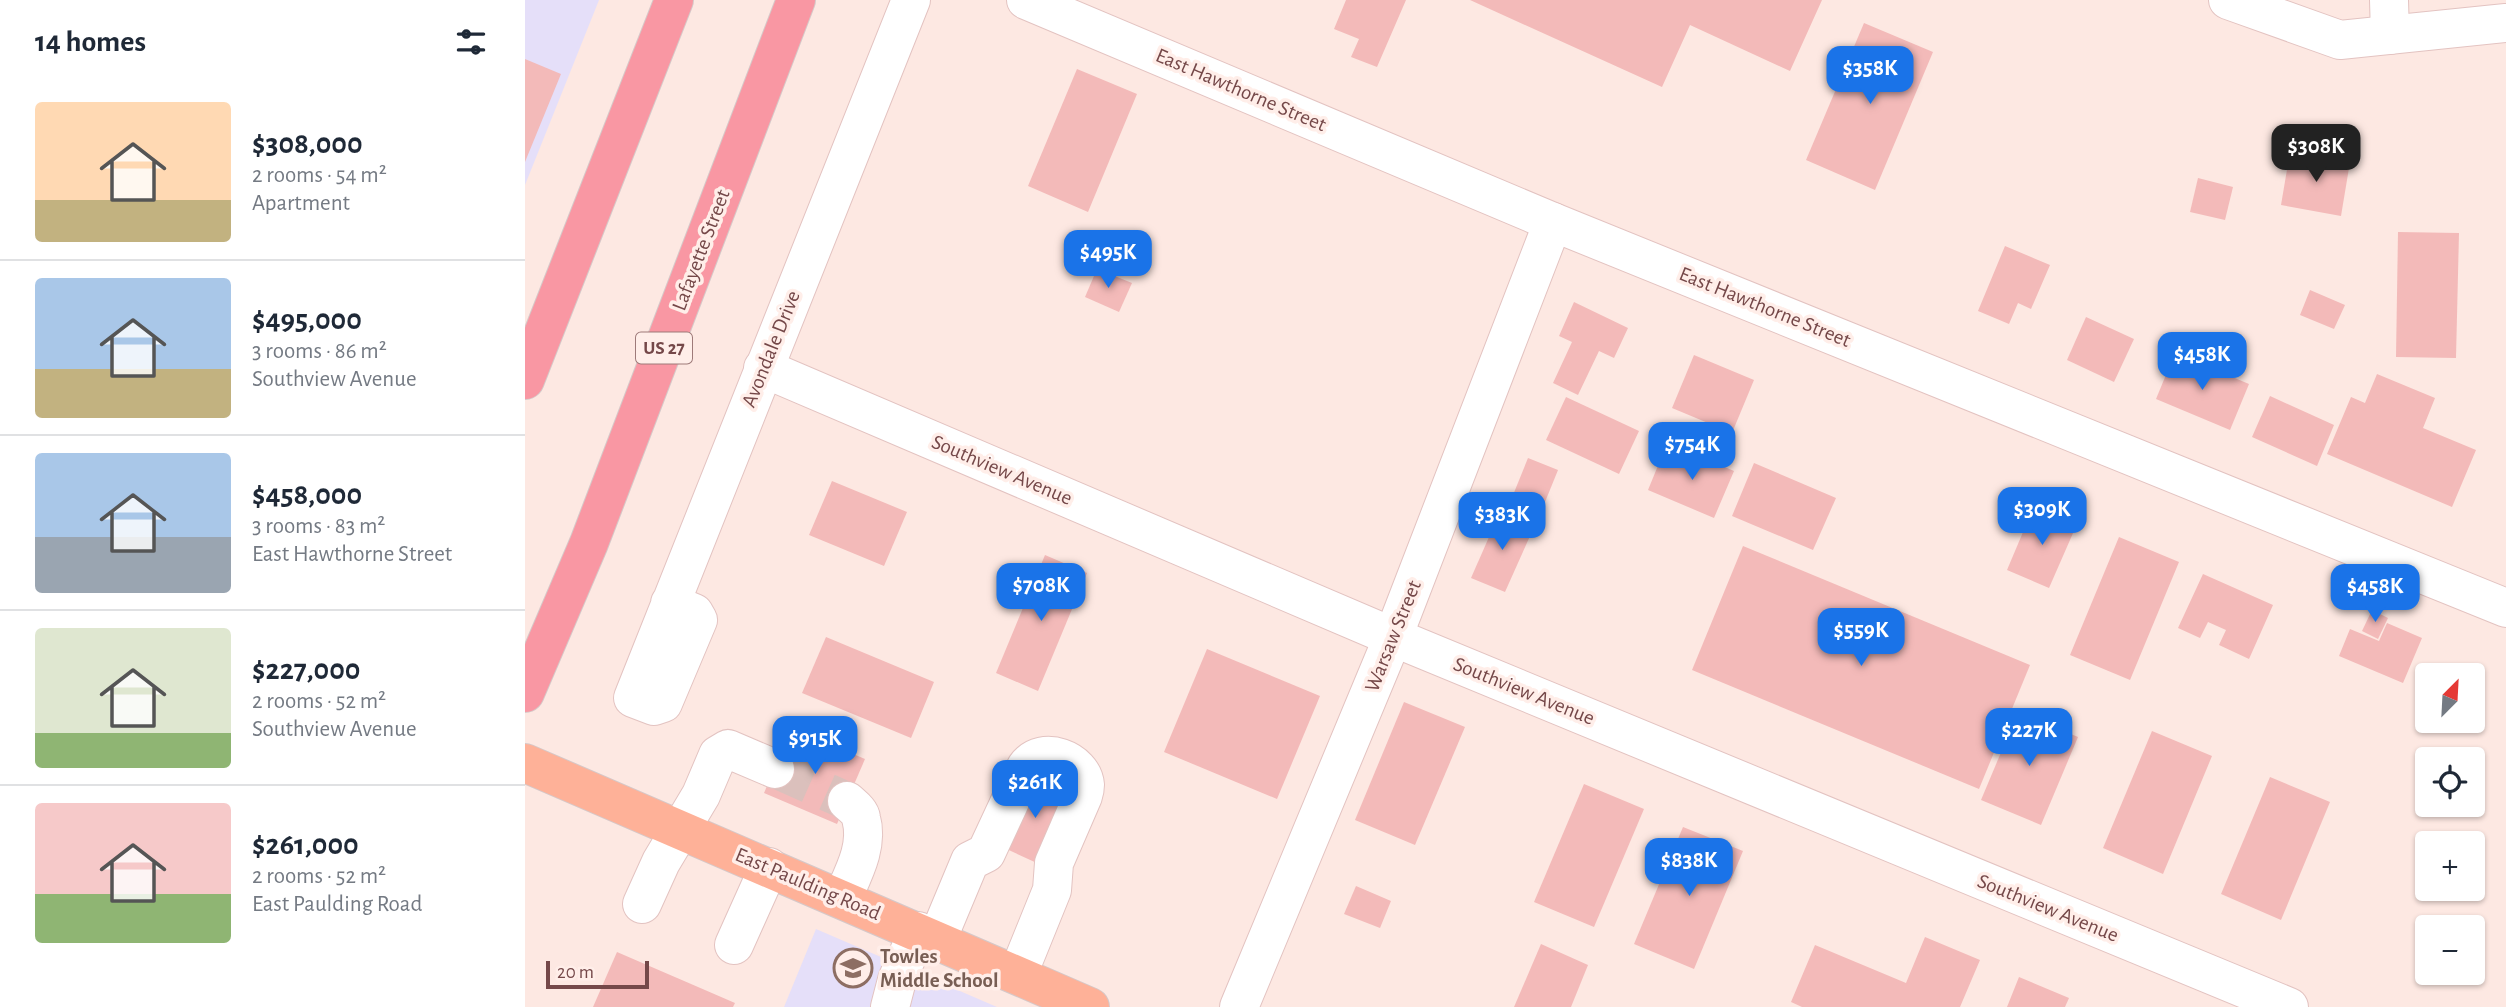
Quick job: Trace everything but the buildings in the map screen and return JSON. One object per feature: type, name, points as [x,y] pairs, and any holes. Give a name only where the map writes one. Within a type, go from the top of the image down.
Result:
[{"type":"highway","points":[[525,380],[674,0]]},
{"type":"highway","name":"Lafayette Street","points":[[525,693],[589,543],[796,0]]},
{"type":"main road","name":"East Paulding Road","points":[[525,762],[1090,1007]]},
{"type":"street","name":"Avondale Drive","points":[[633,698],[911,0]]},
{"type":"street","name":"East Hawthorne Street","points":[[1026,0],[1553,222],[2506,608]]},
{"type":"street","points":[[2228,0],[2340,40],[2390,17],[2506,23]]},
{"type":"street","name":"Warsaw Street","points":[[1239,1007],[1393,637],[1553,222]]},
{"type":"street","name":"Southview Avenue","points":[[763,368],[1393,637],[2289,1007]]},
{"type":"street","points":[[642,904],[661,862],[701,795],[718,755],[728,749],[775,769]]},
{"type":"street","points":[[890,1007],[897,980],[928,935],[970,861],[986,853],[1025,767],[1031,759],[1040,755],[1052,755],[1071,764],[1081,773],[1085,785],[1083,796],[1054,863],[1052,890],[1018,974]]},
{"type":"street","points":[[842,899],[858,864],[863,840],[861,815],[847,801]]},
{"type":"street","points":[[734,945],[769,867]]},
{"type":"shaded area","points":[[525,0],[599,0],[525,185]]},
{"type":"shaded area","name":"Towles Middle School","points":[[816,929],[997,1007],[784,1007]]},
{"type":"tunnel","points":[[775,769],[847,801]]},
{"type":"place","name":"Towles Middle School","points":[[853,968]]}]
